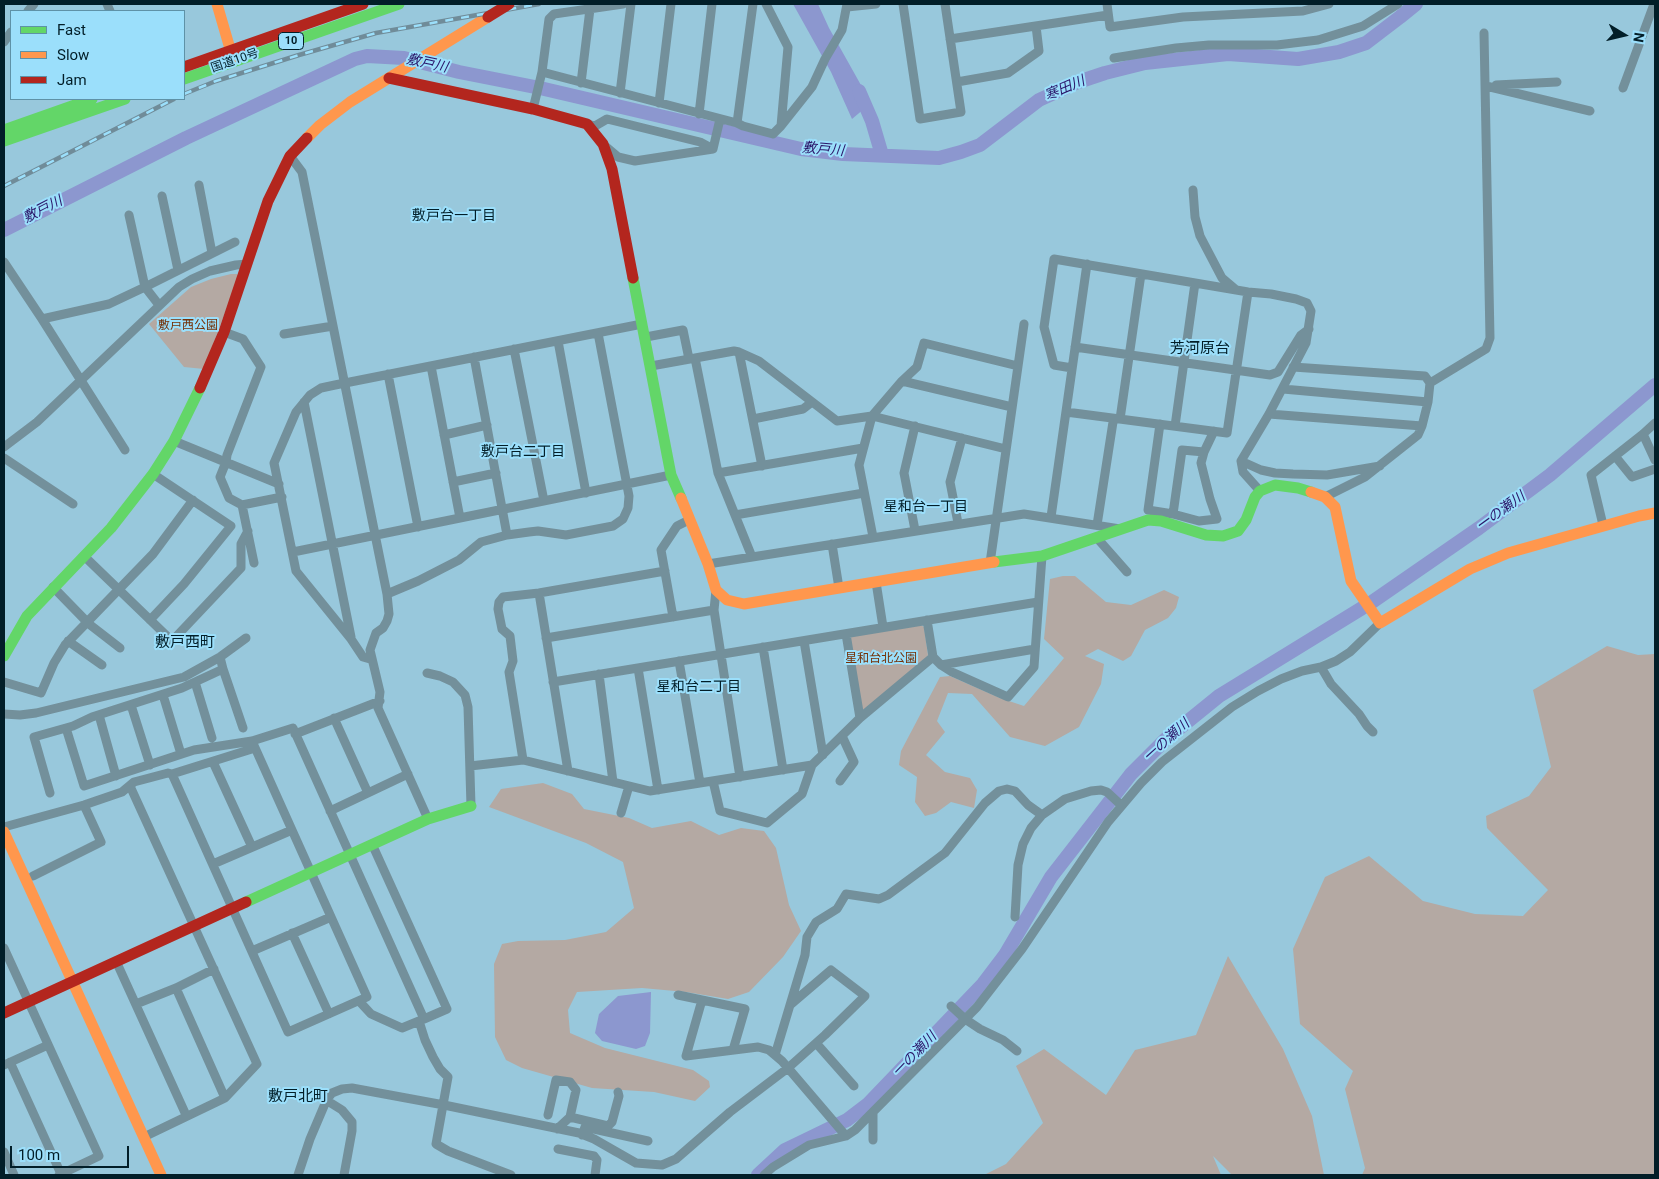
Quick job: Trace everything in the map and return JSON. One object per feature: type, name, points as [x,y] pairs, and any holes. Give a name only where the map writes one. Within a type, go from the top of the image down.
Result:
[{"type":"main road","points":[[217,4],[232,56]]},
{"type":"main road","name":"国道10号","points":[[185,78],[232,56],[363,4]]},
{"type":"main road","name":"国道10号","points":[[185,67],[232,56],[399,4]]},
{"type":"main road","points":[[4,656],[27,616],[121,516],[153,474],[174,441],[206,376],[224,332],[268,201],[290,156],[320,125],[350,102],[508,4]]},
{"type":"main road","points":[[389,78],[534,106],[587,124],[603,144],[612,169],[671,476],[708,564],[716,590],[727,600],[744,604],[1042,556],[1121,529],[1149,515],[1206,536],[1223,536],[1238,530],[1246,520],[1255,496],[1260,491],[1275,486],[1298,488],[1326,497],[1335,507],[1351,581],[1378,620],[1470,569],[1508,553],[1603,525],[1655,513]]},
{"type":"main road","points":[[4,130],[89,100]]},
{"type":"main road","points":[[4,141],[123,100]]},
{"type":"main road","points":[[4,1013],[428,818],[472,806]]},
{"type":"main road","points":[[4,832],[161,1175]]},
{"type":"street","points":[[534,106],[541,76],[549,19],[554,14],[623,4]]},
{"type":"street","points":[[620,93],[631,4]]},
{"type":"street","points":[[659,103],[671,4]]},
{"type":"street","points":[[699,114],[712,4]]},
{"type":"street","points":[[737,123],[753,4]]},
{"type":"street","points":[[766,4],[788,47],[781,126]]},
{"type":"street","points":[[541,76],[581,83],[773,134],[812,87],[825,59],[842,30],[847,5],[876,4]]},
{"type":"street","points":[[903,4],[920,119],[961,112],[945,4]]},
{"type":"street","points":[[1107,4],[1110,27],[1183,16],[1230,14],[1274,8],[1303,12],[1325,5]]},
{"type":"street","points":[[1226,4],[1230,14]]},
{"type":"street","points":[[1114,58],[1201,46],[1277,45],[1318,40],[1363,26],[1398,4]]},
{"type":"street","points":[[1624,88],[1654,4]]},
{"type":"street","points":[[581,83],[590,9]]},
{"type":"street","points":[[950,39],[1108,15]]},
{"type":"street","points":[[957,82],[1008,73],[1032,56],[1039,51],[1036,26]]},
{"type":"street","points":[[1430,383],[1486,349],[1490,338],[1484,33]]},
{"type":"street","points":[[1486,86],[1557,82]]},
{"type":"street","points":[[1486,86],[1590,111]]},
{"type":"street","points":[[587,124],[595,126],[607,119],[714,145]]},
{"type":"street","points":[[714,145],[719,121]]},
{"type":"street","points":[[603,144],[618,157],[635,161],[714,145]]},
{"type":"street","points":[[290,156],[302,172],[387,594],[389,614],[383,628],[376,633],[370,650],[370,658],[380,692],[378,708],[428,818]]},
{"type":"street","points":[[199,185],[212,253]]},
{"type":"street","points":[[1193,190],[1200,236],[1222,278],[1235,290]]},
{"type":"street","points":[[162,196],[178,270]]},
{"type":"street","points":[[129,216],[145,286],[159,305]]},
{"type":"street","points":[[42,319],[109,304],[235,242]]},
{"type":"street","points":[[1072,368],[1054,365],[1044,327],[1054,259],[1235,290],[1270,294],[1307,303],[1312,310],[1306,343],[1283,389],[1241,461],[1243,472],[1260,491]]},
{"type":"street","points":[[4,262],[125,450]]},
{"type":"street","points":[[4,447],[37,422],[179,287],[192,279],[210,272],[247,264]]},
{"type":"street","points":[[1051,517],[1087,264]]},
{"type":"street","points":[[1098,525],[1129,355],[1141,274]]},
{"type":"street","points":[[1174,426],[1194,283]]},
{"type":"street","points":[[1066,412],[1116,420],[1228,433],[1248,292]]},
{"type":"street","points":[[370,658],[363,657],[351,639],[296,571],[274,463],[296,412],[304,402],[310,395],[321,388],[642,324]]},
{"type":"street","points":[[990,563],[1024,324]]},
{"type":"street","points":[[284,334],[333,326]]},
{"type":"street","points":[[1075,347],[1270,375],[1278,372],[1301,335],[1309,329]]},
{"type":"street","points":[[646,338],[683,330],[692,359],[718,473],[752,557]]},
{"type":"street","points":[[224,332],[243,339],[261,367],[226,455],[226,462],[220,477],[229,498],[242,505],[282,497]]},
{"type":"street","points":[[387,594],[459,560],[481,542],[507,535],[538,531],[566,535],[613,526],[623,519],[628,508],[628,484],[598,333]]},
{"type":"street","points":[[558,341],[586,493]]},
{"type":"street","points":[[873,537],[859,465],[863,448],[872,416],[902,380],[917,367],[924,343],[1018,366]]},
{"type":"street","points":[[514,350],[544,501]]},
{"type":"street","points":[[651,366],[734,351],[739,352],[759,361],[837,421],[872,416],[1006,449]]},
{"type":"street","points":[[739,352],[762,466]]},
{"type":"street","points":[[474,358],[507,535]]},
{"type":"street","points":[[431,366],[460,518]]},
{"type":"street","points":[[1293,367],[1425,376],[1430,383],[1428,402],[1418,434],[1365,477],[1326,497]]},
{"type":"street","points":[[388,374],[418,526]]},
{"type":"street","points":[[902,380],[1012,407]]},
{"type":"street","points":[[1283,389],[1428,402]]},
{"type":"street","points":[[304,402],[351,639]]},
{"type":"street","points":[[752,419],[803,408],[812,402]]},
{"type":"street","points":[[1269,414],[1422,426]]},
{"type":"street","points":[[1603,525],[1591,476],[1655,423]]},
{"type":"street","points":[[1160,424],[1149,515],[1173,514],[1199,521],[1217,519],[1201,463],[1214,431]]},
{"type":"street","points":[[444,435],[487,426]]},
{"type":"street","points":[[914,530],[904,473],[915,426]]},
{"type":"street","points":[[1643,434],[1655,460]]},
{"type":"street","points":[[958,523],[950,482],[962,438]]},
{"type":"street","points":[[174,441],[279,484]]},
{"type":"street","points":[[718,473],[863,448]]},
{"type":"street","points":[[1173,514],[1182,450],[1204,452]]},
{"type":"street","points":[[1615,456],[1632,477],[1655,469]]},
{"type":"street","points":[[4,458],[73,504]]},
{"type":"street","points":[[1241,461],[1261,470],[1293,474],[1326,475],[1380,466]]},
{"type":"street","points":[[454,482],[496,473]]},
{"type":"street","points":[[150,620],[184,584],[230,526],[153,474]]},
{"type":"street","points":[[293,552],[671,476]]},
{"type":"street","points":[[734,515],[864,493]]},
{"type":"street","points":[[4,682],[41,693],[54,663],[68,641],[153,554],[193,500]]},
{"type":"street","points":[[242,505],[254,563]]},
{"type":"street","points":[[708,564],[1024,514],[1121,529]]},
{"type":"street","points":[[673,617],[661,550],[677,526],[689,520]]},
{"type":"street","points":[[84,556],[172,641],[241,568],[241,544],[248,531]]},
{"type":"street","points":[[1097,538],[1127,572]]},
{"type":"street","points":[[832,544],[838,588]]},
{"type":"street","points":[[927,620],[933,657],[941,665],[1008,698],[1034,666],[1042,556]]},
{"type":"street","points":[[523,760],[509,672],[513,661],[510,636],[502,629],[498,609],[499,602],[503,597],[539,593],[665,571]]},
{"type":"street","points":[[876,582],[883,628]]},
{"type":"street","points":[[53,587],[89,624],[120,648]]},
{"type":"street","points":[[716,590],[714,610],[740,777]]},
{"type":"street","points":[[539,593],[568,771]]},
{"type":"street","points":[[553,682],[1038,602]]},
{"type":"street","points":[[546,638],[714,610]]},
{"type":"street","points":[[764,1175],[773,1166],[809,1145],[856,1130],[964,1018],[977,1007],[1012,963],[1119,803],[1162,762],[1232,707],[1258,691],[1302,671],[1321,667],[1336,661],[1350,652],[1378,620]]},
{"type":"street","points":[[846,634],[860,718]]},
{"type":"street","points":[[4,714],[36,713],[184,677],[220,657],[246,638]]},
{"type":"street","points":[[804,640],[823,755]]},
{"type":"street","points":[[68,641],[102,666]]},
{"type":"street","points":[[763,647],[783,770]]},
{"type":"street","points":[[941,665],[1035,649]]},
{"type":"street","points":[[220,657],[243,728]]},
{"type":"street","points":[[713,781],[720,811],[767,823],[802,794],[812,765],[860,718],[933,657]]},
{"type":"street","points":[[679,661],[700,783]]},
{"type":"street","points":[[1321,667],[1331,684],[1373,732]]},
{"type":"street","points":[[50,793],[34,737],[163,695],[223,668]]},
{"type":"street","points":[[638,668],[658,790]]},
{"type":"street","points":[[427,673],[453,682],[465,695],[468,707],[472,806]]},
{"type":"street","points":[[599,674],[612,782]]},
{"type":"street","points":[[195,682],[212,738]]},
{"type":"street","points":[[163,695],[181,754]]},
{"type":"street","points":[[295,734],[380,701]]},
{"type":"street","points":[[131,705],[150,765]]},
{"type":"street","points":[[99,715],[116,776]]},
{"type":"street","points":[[334,718],[368,793]]},
{"type":"street","points":[[66,728],[84,786],[201,749],[253,745]]},
{"type":"street","points":[[4,827],[84,805],[122,792],[134,782],[168,773],[172,774],[213,762],[292,728],[424,1019],[447,1009],[372,844]]},
{"type":"street","points":[[840,781],[854,762],[842,736]]},
{"type":"street","points":[[172,774],[288,1032],[367,997],[253,745]]},
{"type":"street","points":[[470,766],[523,760],[650,791],[812,765]]},
{"type":"street","points":[[213,762],[252,847]]},
{"type":"street","points":[[330,811],[408,774]]},
{"type":"street","points":[[130,786],[257,1064],[225,1098],[186,1115],[148,1135]]},
{"type":"street","points":[[622,813],[629,786]]},
{"type":"street","points":[[776,1055],[805,955],[807,938],[816,922],[838,909],[846,894],[879,899],[888,895],[945,853],[985,803],[999,791],[1008,789],[1015,791],[1028,805],[1042,815]]},
{"type":"street","points":[[1015,917],[1018,865],[1023,844],[1031,828],[1042,815],[1065,799],[1091,791],[1101,790],[1107,792],[1119,803]]},
{"type":"street","points":[[33,876],[101,842],[84,805]]},
{"type":"street","points":[[213,864],[292,830]]},
{"type":"street","points":[[252,951],[331,917]]},
{"type":"street","points":[[292,934],[329,1014]]},
{"type":"street","points":[[4,948],[7,962],[28,1002],[48,1045],[99,1156],[60,1175],[7,1063],[48,1045]]},
{"type":"street","points":[[116,961],[186,1115]]},
{"type":"street","points":[[136,1004],[176,988],[214,969]]},
{"type":"street","points":[[298,1175],[326,1100],[332,1093],[352,1088],[558,1129],[594,1139],[636,1163],[662,1164],[676,1159],[730,1112],[788,1068],[816,1044],[865,996],[831,970],[790,1005]]},
{"type":"street","points":[[176,988],[225,1098]]},
{"type":"street","points":[[678,995],[745,1008],[733,1050]]},
{"type":"street","points":[[702,1000],[686,1056],[758,1047],[769,1050],[788,1068],[845,1134]]},
{"type":"street","points":[[359,1001],[371,1014],[402,1028],[418,1021],[433,1058],[448,1077],[436,1144],[448,1151],[511,1175]]},
{"type":"street","points":[[952,1007],[980,1029],[1003,1040],[1017,1051]]},
{"type":"street","points":[[816,1044],[854,1086]]},
{"type":"street","points":[[548,1114],[556,1080],[570,1082],[576,1090],[570,1117],[558,1129]]},
{"type":"street","points":[[570,1117],[608,1126],[612,1122],[619,1096],[618,1092]]},
{"type":"street","points":[[326,1100],[342,1110],[352,1122],[344,1175]]},
{"type":"street","points":[[873,1140],[874,1112]]},
{"type":"street","points":[[582,1135],[585,1127],[648,1141]]},
{"type":"street","points":[[558,1149],[594,1156],[597,1160],[595,1175]]},
{"type":"street","points":[[4,1152],[14,1175]]},
{"type":"green space","name":"敷戸西公園","points":[[231,274],[237,274],[238,277],[204,369],[184,367],[149,324],[191,287]]},
{"type":"green space","points":[[1075,576],[1106,602],[1131,605],[1164,590],[1179,597],[1176,608],[1168,618],[1145,630],[1131,656],[1123,661],[1098,649],[1085,656],[1104,664],[1101,684],[1079,727],[1045,746],[1010,737],[972,694],[948,693],[937,721],[945,732],[926,755],[945,772],[970,778],[977,790],[974,808],[951,802],[936,813],[925,816],[915,802],[917,777],[899,765],[901,751],[940,677],[950,676],[1000,698],[1024,706],[1064,658],[1044,639],[1050,579]]},
{"type":"green space","name":"星和台北公園","points":[[921,625],[924,627],[927,658],[865,710],[862,709],[850,639],[852,636]]},
{"type":"green space","points":[[1607,646],[1638,655],[1655,654],[1655,1175],[1362,1175],[1365,1168],[1345,1089],[1353,1071],[1300,1024],[1293,949],[1325,877],[1369,856],[1423,901],[1475,914],[1523,916],[1548,890],[1487,828],[1486,816],[1529,796],[1551,767],[1533,690]]},
{"type":"green space","points":[[543,783],[572,794],[584,809],[629,818],[652,828],[691,821],[719,835],[741,828],[764,831],[776,848],[789,905],[801,931],[783,957],[749,992],[728,999],[686,992],[642,988],[577,992],[568,1010],[570,1033],[605,1048],[693,1070],[709,1081],[710,1087],[695,1101],[654,1092],[592,1088],[522,1068],[506,1060],[495,1037],[494,964],[502,944],[518,941],[565,940],[606,932],[634,908],[623,862],[586,843],[489,807],[501,789]]},
{"type":"green space","points":[[1228,956],[1283,1049],[1312,1116],[1324,1175],[1232,1175],[1213,1156],[1221,1175],[984,1175],[1006,1164],[1043,1123],[1016,1066],[1044,1049],[1106,1095],[1135,1050],[1196,1035]]},
{"type":"water","points":[[793,4],[818,4],[829,28],[871,103],[852,119],[831,72]]},
{"type":"water","points":[[651,992],[650,1033],[645,1046],[636,1049],[602,1041],[595,1033],[599,1014],[618,996]]},
{"type":"waterway","name":"敷戸川","points":[[4,230],[186,138],[355,59],[367,56],[404,58],[801,149],[843,154],[939,158],[980,145],[1039,100],[1078,82],[1105,73],[1145,63],[1228,54],[1298,59],[1339,52],[1366,43],[1416,4]]},
{"type":"waterway","name":"寒田川","points":[[859,91],[872,121],[882,155]]},
{"type":"waterway","name":"一の瀬川","points":[[758,1175],[785,1150],[847,1120],[868,1104],[983,984],[1005,955],[1051,877],[1131,774],[1166,739],[1219,696],[1372,602],[1479,528],[1550,475],[1655,385]]},
{"type":"railway","points":[[185,94],[216,81],[376,33],[539,4]]},
{"type":"railway","points":[[4,186],[172,100]]},
{"type":"traffic: fast","points":[[185,79],[399,4]]},
{"type":"traffic: fast","points":[[4,130],[89,100]]},
{"type":"traffic: fast","points":[[4,141],[122,100]]},
{"type":"traffic: fast","points":[[633,278],[671,475],[681,498]]},
{"type":"traffic: fast","points":[[4,656],[27,616],[111,528],[153,474],[174,441],[200,388]]},
{"type":"traffic: fast","points":[[994,562],[1042,556],[1148,520],[1161,521],[1206,535],[1223,536],[1238,531],[1246,520],[1255,497],[1260,491],[1275,485],[1311,492]]},
{"type":"traffic: fast","points":[[246,902],[428,819],[471,806]]},
{"type":"traffic: slow","points":[[217,4],[233,59]]},
{"type":"traffic: slow","points":[[307,138],[320,125],[350,102],[488,17]]},
{"type":"traffic: slow","points":[[1311,492],[1325,497],[1335,507],[1351,581],[1380,623],[1470,569],[1508,553],[1655,513]]},
{"type":"traffic: slow","points":[[681,498],[708,564],[716,590],[727,600],[744,604],[994,562]]},
{"type":"traffic: slow","points":[[4,832],[161,1175]]},
{"type":"traffic: jam","points":[[185,67],[363,4]]},
{"type":"traffic: jam","points":[[488,17],[509,4]]},
{"type":"traffic: jam","points":[[389,78],[533,109],[587,124],[603,144],[612,169],[633,278]]},
{"type":"traffic: jam","points":[[200,388],[224,332],[268,201],[290,156],[307,138]]},
{"type":"traffic: jam","points":[[4,1013],[246,902]]},
{"type":"district","name":"敷戸台一丁目","points":[[454,216]]},
{"type":"district","name":"芳河原台","points":[[1200,349]]},
{"type":"district","name":"敷戸台二丁目","points":[[523,452]]},
{"type":"district","name":"星和台一丁目","points":[[926,507]]},
{"type":"district","name":"敷戸西町","points":[[185,643]]},
{"type":"district","name":"星和台二丁目","points":[[699,687]]},
{"type":"district","name":"敷戸北町","points":[[298,1097]]}]
